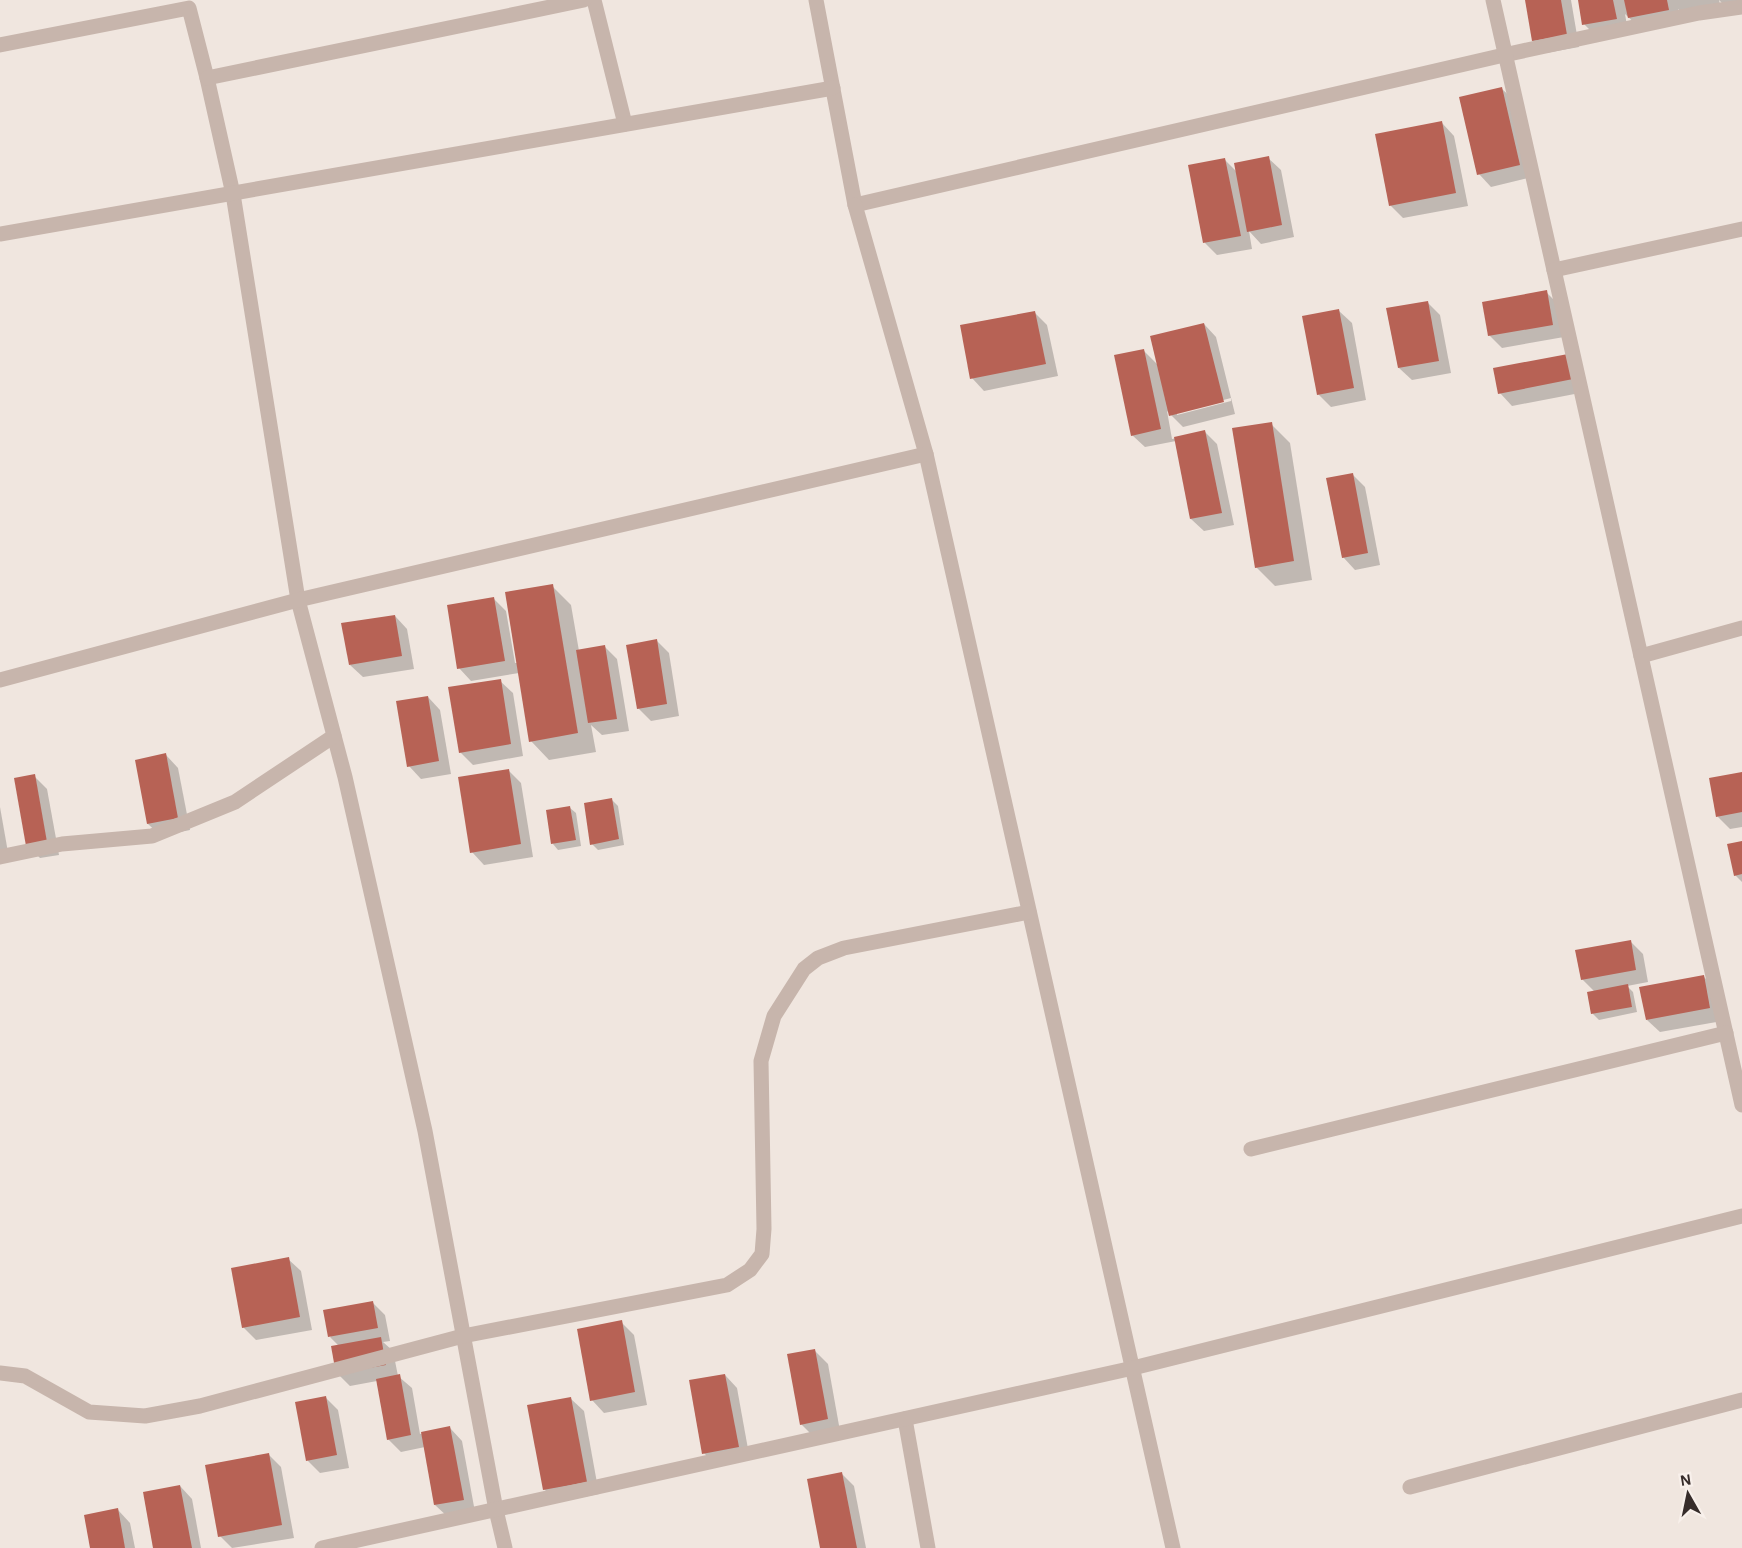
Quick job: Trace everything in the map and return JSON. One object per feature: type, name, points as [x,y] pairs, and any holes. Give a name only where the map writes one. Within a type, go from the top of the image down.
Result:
[{"type":"street","points":[[207,78],[584,0]]},
{"type":"street","points":[[594,0],[625,123]]},
{"type":"street","points":[[816,0],[855,205],[926,454],[1173,1548]]},
{"type":"street","points":[[1492,0],[1742,1105]]},
{"type":"street","points":[[0,45],[188,4],[233,194],[298,600],[345,777],[425,1131],[505,1548]]},
{"type":"street","points":[[855,205],[1504,56],[1699,13],[1742,7]]},
{"type":"street","points":[[0,234],[833,88]]},
{"type":"street","points":[[1554,270],[1742,229]]},
{"type":"street","points":[[0,680],[298,600],[926,454]]},
{"type":"street","points":[[1641,656],[1742,628]]},
{"type":"street","points":[[0,857],[62,844],[152,836],[235,802],[334,736]]},
{"type":"street","points":[[0,1374],[25,1376],[89,1412],[145,1416],[200,1406],[463,1336],[727,1285],[750,1270],[762,1254],[764,1229],[761,1061],[774,1016],[804,969],[818,958],[844,948],[1029,912]]},
{"type":"street","points":[[1251,1149],[1726,1033]]},
{"type":"street","points":[[322,1548],[1133,1368],[1742,1216]]},
{"type":"street","points":[[1410,1487],[1742,1400]]},
{"type":"street","points":[[905,1419],[928,1548]]},
{"type":"building","points":[[1525,0],[1561,0],[1567,35],[1532,41]]},
{"type":"building","points":[[1578,0],[1613,0],[1617,19],[1582,25]]},
{"type":"building","points":[[1624,0],[1667,0],[1669,10],[1628,18]]},
{"type":"building","points":[[1502,87],[1520,165],[1477,175],[1459,97]]},
{"type":"building","points":[[1442,121],[1456,193],[1389,206],[1375,134]]},
{"type":"building","points":[[1269,156],[1282,225],[1247,232],[1234,163]]},
{"type":"building","points":[[1225,158],[1241,236],[1203,243],[1188,165]]},
{"type":"building","points":[[1547,290],[1553,325],[1488,336],[1482,302]]},
{"type":"building","points":[[1428,301],[1439,361],[1398,368],[1386,308]]},
{"type":"building","points":[[1339,309],[1354,388],[1317,395],[1302,316]]},
{"type":"building","points":[[1035,311],[1046,364],[970,379],[960,325]]},
{"type":"building","points":[[1204,323],[1224,402],[1169,416],[1150,336]]},
{"type":"building","points":[[1144,349],[1161,429],[1131,436],[1114,355]]},
{"type":"building","points":[[1568,354],[1573,379],[1498,394],[1493,368]]},
{"type":"building","points":[[1272,422],[1294,561],[1255,568],[1232,428]]},
{"type":"building","points":[[1205,430],[1222,513],[1190,519],[1174,437]]},
{"type":"building","points":[[1353,473],[1368,553],[1342,558],[1326,478]]},
{"type":"building","points":[[553,584],[578,733],[529,742],[505,592]]},
{"type":"building","points":[[494,597],[505,661],[457,669],[447,605]]},
{"type":"building","points":[[395,615],[402,656],[349,665],[341,623]]},
{"type":"building","points":[[657,639],[667,704],[637,709],[626,645]]},
{"type":"building","points":[[605,645],[617,719],[588,723],[576,650]]},
{"type":"building","points":[[501,679],[511,744],[459,753],[448,687]]},
{"type":"building","points":[[428,696],[439,761],[407,767],[396,701]]},
{"type":"building","points":[[166,753],[178,818],[147,824],[135,760]]},
{"type":"building","points":[[509,769],[521,844],[470,853],[458,777]]},
{"type":"building","points":[[1742,772],[1742,812],[1716,817],[1709,778]]},
{"type":"building","points":[[35,774],[47,842],[26,846],[14,778]]},
{"type":"building","points":[[612,798],[619,839],[590,845],[584,803]]},
{"type":"building","points":[[570,806],[576,840],[551,844],[546,810]]},
{"type":"building","points":[[1742,841],[1742,874],[1734,876],[1727,844]]},
{"type":"building","points":[[1631,940],[1636,970],[1581,980],[1575,950]]},
{"type":"building","points":[[1704,975],[1710,1008],[1646,1020],[1639,987]]},
{"type":"building","points":[[1628,984],[1632,1007],[1591,1014],[1587,992]]},
{"type":"building","points":[[289,1257],[300,1317],[242,1328],[231,1268]]},
{"type":"building","points":[[373,1301],[378,1328],[328,1337],[323,1310]]},
{"type":"building","points":[[622,1320],[635,1392],[590,1401],[577,1329]]},
{"type":"building","points":[[381,1337],[386,1365],[336,1374],[331,1346]]},
{"type":"building","points":[[815,1349],[828,1419],[800,1425],[787,1354]]},
{"type":"building","points":[[400,1374],[411,1435],[387,1440],[376,1379]]},
{"type":"building","points":[[725,1374],[739,1447],[702,1454],[689,1380]]},
{"type":"building","points":[[326,1396],[337,1455],[306,1461],[295,1402]]},
{"type":"building","points":[[571,1397],[587,1482],[543,1490],[527,1405]]},
{"type":"building","points":[[450,1426],[464,1500],[434,1505],[421,1432]]},
{"type":"building","points":[[269,1453],[282,1525],[218,1537],[205,1465]]},
{"type":"building","points":[[842,1472],[857,1548],[820,1548],[807,1479]]},
{"type":"building","points":[[180,1485],[192,1548],[153,1548],[143,1492]]},
{"type":"building","points":[[118,1508],[125,1548],[90,1548],[84,1515]]}]
